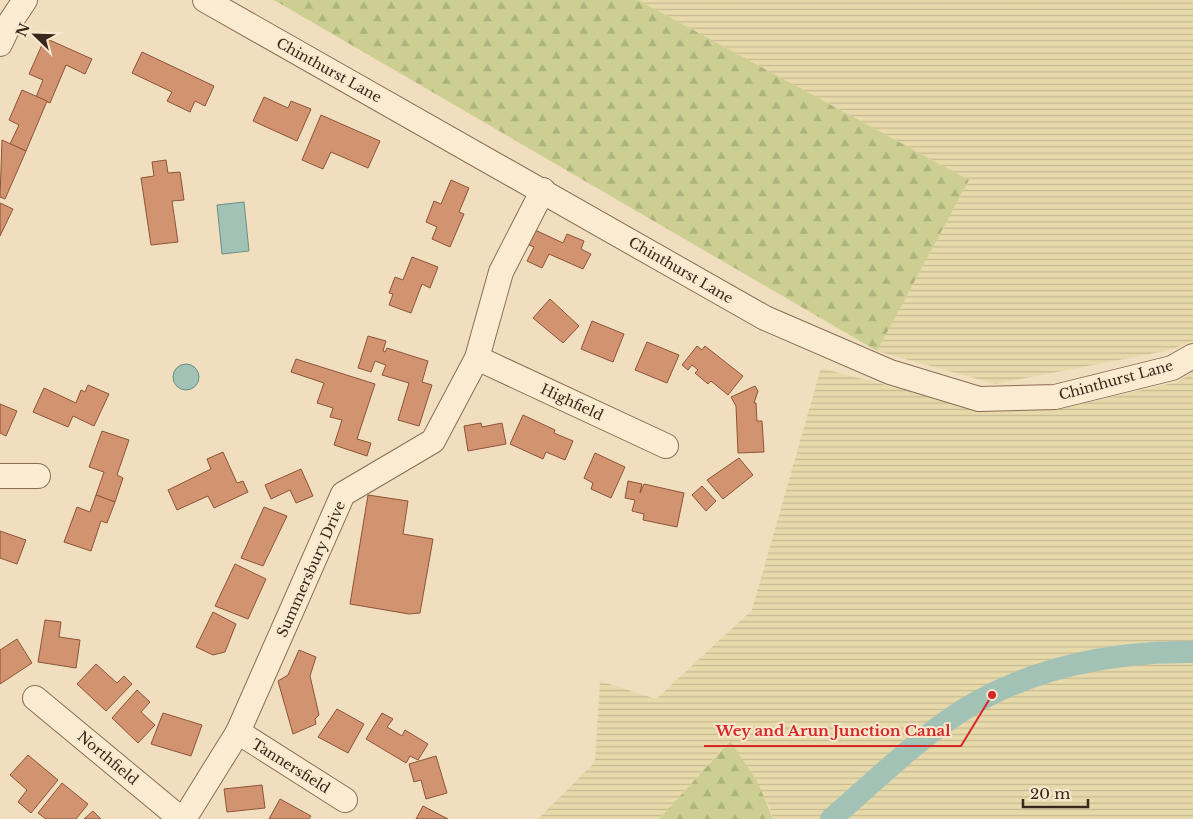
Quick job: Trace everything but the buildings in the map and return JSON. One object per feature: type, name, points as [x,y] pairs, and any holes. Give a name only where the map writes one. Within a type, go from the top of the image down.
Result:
[{"type":"street","points":[[0,44],[11,21],[26,0]]},
{"type":"street","name":"Chinthurst Lane","points":[[205,0],[543,190],[765,318],[890,372],[979,399],[1056,397],[1172,368],[1193,356]]},
{"type":"street","name":"Summersbury Drive","points":[[182,819],[238,732],[343,494],[434,441],[477,358],[501,272],[543,190]]},
{"type":"street","name":"Highfield","points":[[477,358],[666,446]]},
{"type":"street","points":[[0,476],[38,476]]},
{"type":"street","name":"Northfield","points":[[35,698],[182,819]]},
{"type":"street","name":"Tannersfield","points":[[238,732],[344,800]]},
{"type":"shaded area","points":[[638,0],[1193,0],[1193,341],[1170,350],[995,384],[877,351],[969,180]]},
{"type":"shaded area","points":[[244,202],[249,251],[222,254],[217,205]]},
{"type":"shaded area","points":[[186,364],[195,368],[199,377],[195,386],[186,390],[177,386],[173,377],[177,368]]},
{"type":"shaded area","points":[[821,368],[973,408],[1054,410],[1177,382],[1193,372],[1193,819],[773,819],[769,806],[729,741],[659,819],[538,819],[595,762],[600,681],[656,699],[752,610]]},
{"type":"green space","points":[[274,0],[638,0],[969,180],[877,351]]},
{"type":"green space","points":[[730,741],[758,783],[773,819],[659,819]]},
{"type":"waterway","points":[[831,819],[910,750],[943,724],[986,697],[1014,684],[1043,673],[1102,659],[1163,652],[1193,652]]},
{"type":"place","name":"Wey and Arun Junction Canal","points":[[992,695]]}]
